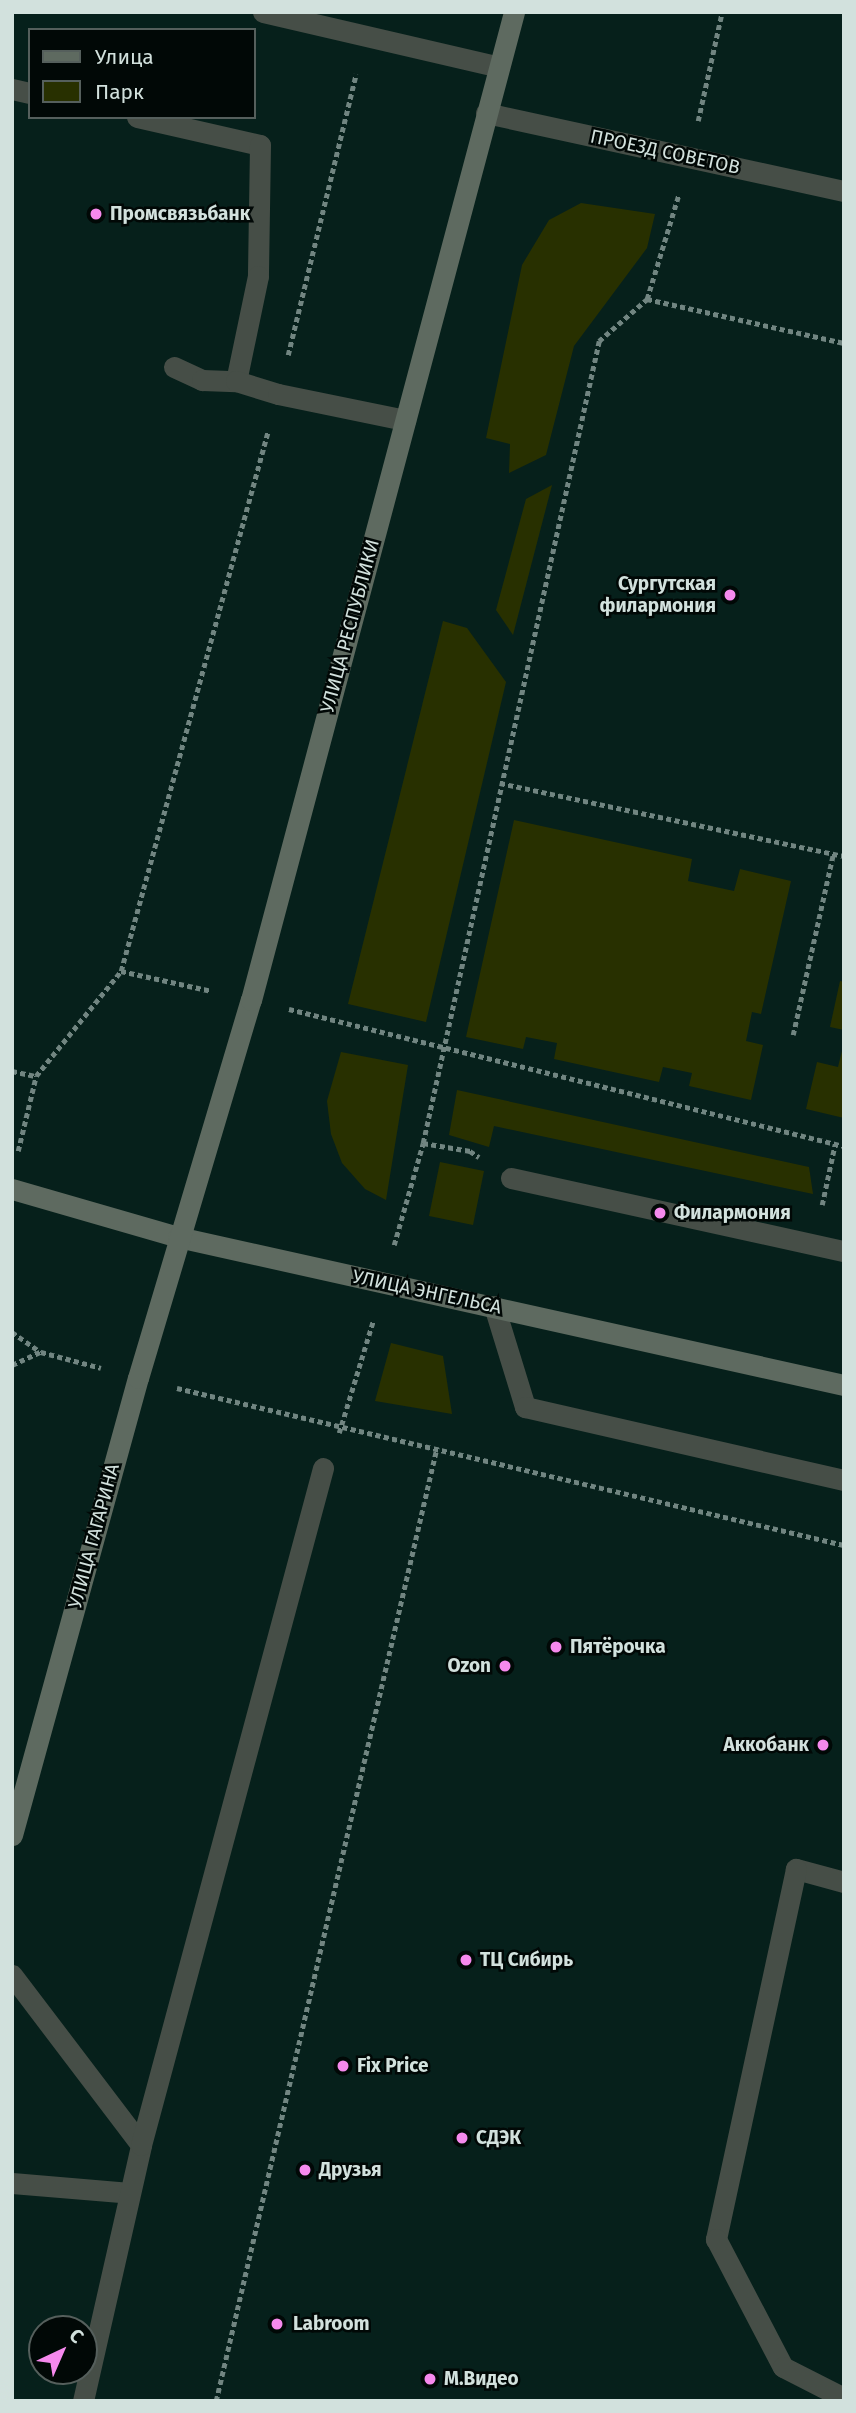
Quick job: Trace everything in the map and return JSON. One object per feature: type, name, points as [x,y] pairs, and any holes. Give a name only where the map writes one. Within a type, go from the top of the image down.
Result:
[{"type":"main road","name":"УЛИЦА РЕСПУБЛИКИ","points":[[178,1237],[251,1000],[514,12]]},
{"type":"main road","name":"УЛИЦА ЭНГЕЛЬСА","points":[[12,1189],[178,1237],[844,1385]]},
{"type":"main road","name":"УЛИЦА ГАГАРИНА","points":[[12,1835],[178,1237]]},
{"type":"street","points":[[262,12],[499,67]]},
{"type":"street","name":"ПРОЕЗД СОВЕТОВ","points":[[486,113],[844,191]]},
{"type":"street","points":[[146,119],[260,145],[258,276],[236,381]]},
{"type":"street","points":[[174,367],[202,380],[236,381],[278,394],[405,420]]},
{"type":"street","points":[[511,1178],[844,1251]]},
{"type":"street","points":[[494,1306],[525,1407],[844,1480]]},
{"type":"street","points":[[83,2401],[141,2145],[323,1468]]},
{"type":"street","points":[[844,1882],[796,1869],[716,2239],[783,2367],[844,2398]]},
{"type":"street","points":[[12,1975],[141,2145]]},
{"type":"street","points":[[12,2183],[130,2193]]},
{"type":"path","points":[[323,1468],[342,1427],[423,1143],[442,1046],[599,341],[647,299],[690,158],[722,12]]},
{"type":"path","points":[[15,1160],[36,1076],[121,971],[278,394],[366,36]]},
{"type":"path","points":[[647,299],[844,343]]},
{"type":"path","points":[[500,783],[844,856]]},
{"type":"path","points":[[793,1035],[834,854]]},
{"type":"path","points":[[121,971],[442,1046],[844,1146]]},
{"type":"path","points":[[12,1071],[36,1076]]},
{"type":"path","points":[[423,1143],[470,1151],[511,1178]]},
{"type":"path","points":[[814,1244],[835,1144]]},
{"type":"path","points":[[12,1332],[41,1352],[138,1378],[844,1545]]},
{"type":"path","points":[[12,1365],[41,1352]]},
{"type":"path","points":[[216,2401],[437,1447]]},
{"type":"green space","points":[[581,203],[655,214],[647,248],[574,346],[546,455],[509,473],[510,444],[486,438],[522,265],[549,220]]},
{"type":"green space","points":[[552,485],[513,635],[496,610],[526,499]]},
{"type":"green space","points":[[443,621],[467,628],[506,682],[426,1022],[348,1004]]},
{"type":"green space","points":[[514,820],[692,859],[688,881],[734,891],[740,869],[791,881],[761,1014],[752,1012],[746,1041],[763,1045],[751,1100],[689,1086],[692,1073],[663,1067],[659,1082],[554,1059],[557,1043],[526,1037],[523,1049],[466,1037]]},
{"type":"green space","points":[[840,981],[844,982],[844,1030],[830,1027]]},
{"type":"green space","points":[[844,1043],[844,1118],[806,1109],[817,1062],[838,1067]]},
{"type":"green space","points":[[341,1052],[408,1065],[386,1200],[365,1189],[342,1163],[331,1134],[327,1101]]},
{"type":"green space","points":[[457,1090],[809,1167],[813,1194],[494,1126],[489,1147],[449,1135]]},
{"type":"green space","points":[[440,1162],[484,1171],[473,1225],[429,1216]]},
{"type":"green space","points":[[391,1343],[443,1356],[452,1414],[375,1401]]},
{"type":"place","name":"Промсвязьбанк","points":[[96,214]]},
{"type":"place","name":"Сургутская филармония","points":[[730,595]]},
{"type":"place","name":"Филармония","points":[[660,1213]]},
{"type":"place","name":"Пятёрочка","points":[[556,1647]]},
{"type":"place","name":"Ozon","points":[[505,1666]]},
{"type":"place","name":"Аккобанк","points":[[823,1745]]},
{"type":"place","name":"ТЦ Сибирь","points":[[466,1960]]},
{"type":"place","name":"Fix Price","points":[[343,2066]]},
{"type":"place","name":"СДЭК","points":[[462,2138]]},
{"type":"place","name":"Друзья","points":[[305,2170]]},
{"type":"place","name":"Labroom","points":[[277,2324]]},
{"type":"place","name":"М.Видео","points":[[430,2379]]}]
